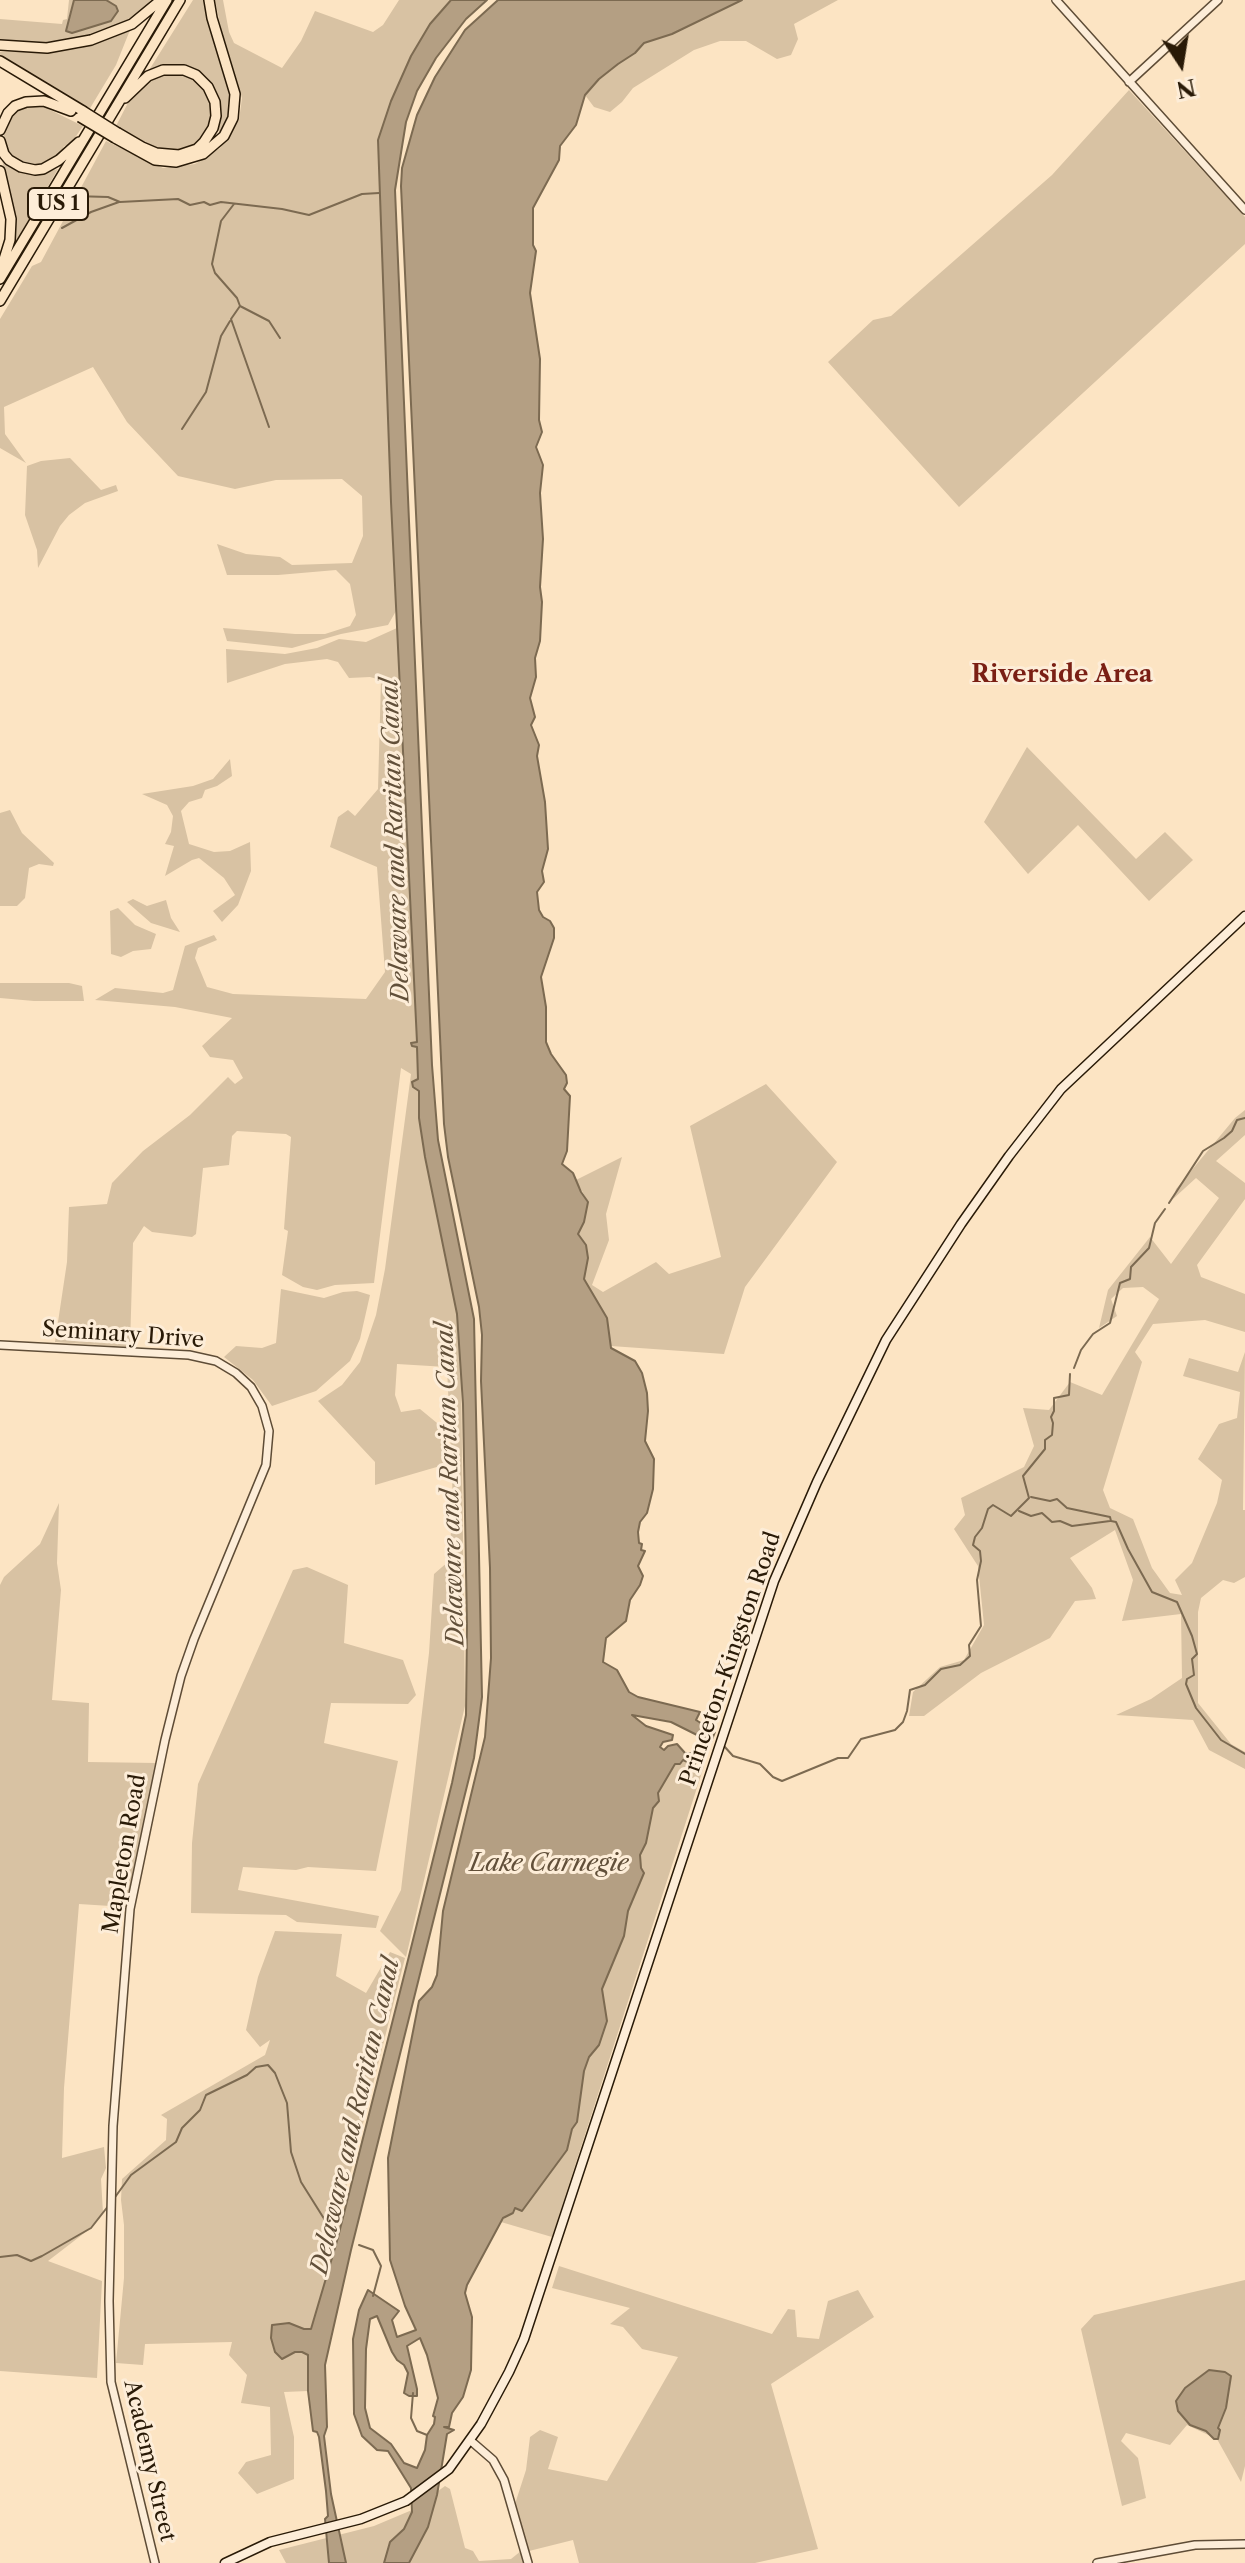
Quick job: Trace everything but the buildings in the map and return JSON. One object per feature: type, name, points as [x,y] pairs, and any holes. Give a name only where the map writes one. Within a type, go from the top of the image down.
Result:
[{"type":"highway","points":[[0,45],[47,48],[91,40],[132,24],[164,0]]},
{"type":"highway","name":"US 1","points":[[0,279],[88,135],[164,0]]},
{"type":"highway","name":"US 1","points":[[0,301],[180,0]]},
{"type":"highway","points":[[0,68],[155,160],[191,160],[208,151],[224,136],[233,118],[235,94],[209,0]]},
{"type":"highway","points":[[0,61],[78,113]]},
{"type":"highway","points":[[117,106],[148,76],[177,69],[202,80],[212,94],[215,109],[209,136],[197,149],[188,153],[168,156],[156,153],[117,135]]},
{"type":"highway","points":[[0,130],[8,113],[26,102],[44,101],[78,113]]},
{"type":"highway","points":[[0,141],[9,160],[35,170],[59,160],[88,135]]},
{"type":"highway","points":[[0,171],[11,219],[10,240],[0,272]]},
{"type":"main road","name":"Princeton-Kingston Road","points":[[225,2563],[270,2542],[378,2514],[407,2501],[439,2478],[471,2441],[524,2339],[764,1609],[790,1541],[882,1347],[929,1269],[1061,1089],[1245,916]]},
{"type":"street","points":[[1056,0],[1245,210]]},
{"type":"street","points":[[1129,82],[1218,0]]},
{"type":"street","name":"Seminary Drive","points":[[0,1345],[206,1358],[216,1361],[244,1380],[258,1397],[265,1414]]},
{"type":"street","name":"Mapleton Road","points":[[110,2368],[116,2072],[132,1897],[181,1676],[266,1465],[269,1445],[265,1414]]},
{"type":"street","name":"Academy Street","points":[[110,2368],[111,2389],[155,2563]]},
{"type":"street","points":[[471,2441],[493,2460],[504,2480],[528,2563]]},
{"type":"street","points":[[1097,2563],[1195,2545],[1245,2544]]},
{"type":"shaded area","points":[[69,0],[74,0],[68,20],[72,33],[111,21],[116,6],[106,0],[151,0],[133,19],[88,37],[31,45],[0,42],[0,19],[62,24],[67,19]]},
{"type":"shaded area","points":[[193,0],[205,0],[230,92],[230,114],[219,133],[218,99],[208,80],[188,68],[170,65],[146,75]]},
{"type":"shaded area","points":[[215,0],[223,0],[234,43],[282,68],[301,41],[315,11],[373,32],[383,25],[399,0],[451,0],[430,24],[411,56],[378,140],[396,611],[388,625],[292,648],[227,641],[223,628],[325,634],[350,626],[356,615],[350,584],[336,570],[227,575],[217,544],[246,554],[280,557],[292,565],[352,563],[363,536],[362,496],[342,479],[276,480],[235,489],[178,476],[127,422],[93,367],[4,407],[5,434],[26,463],[0,448],[0,319],[32,266],[41,262],[106,141],[163,168],[195,164],[220,148],[239,120],[242,98]]},
{"type":"shaded area","points":[[742,0],[838,0],[794,24],[798,39],[791,55],[777,59],[746,41],[720,41],[694,50],[633,88],[610,112],[594,107],[585,95],[599,79],[644,43],[672,34]]},
{"type":"shaded area","points":[[130,30],[116,65],[89,110],[0,57],[0,52],[78,49]]},
{"type":"shaded area","points":[[166,74],[193,75],[210,98],[213,117],[204,137],[189,149],[165,153],[116,126],[130,99],[147,81]]},
{"type":"shaded area","points":[[1129,90],[1245,217],[1245,244],[959,507],[828,362],[873,320],[891,316],[1052,175]]},
{"type":"shaded area","points":[[38,104],[83,126],[70,145],[64,146],[58,158],[45,165],[27,167],[14,159],[3,143],[5,122],[24,106]]},
{"type":"shaded area","points":[[0,152],[18,172],[37,174],[58,169],[11,250],[14,211]]},
{"type":"shaded area","points":[[70,458],[101,490],[116,485],[118,491],[85,503],[69,515],[38,568],[37,550],[25,515],[27,466]]},
{"type":"shaded area","points":[[397,628],[417,1042],[411,1043],[417,1046],[418,1079],[413,1082],[419,1091],[419,1118],[425,1157],[457,1314],[461,1366],[465,1706],[406,1957],[380,1931],[401,1890],[429,1653],[434,1574],[449,1561],[453,1501],[447,1367],[397,1364],[395,1395],[401,1412],[420,1409],[437,1423],[447,1464],[375,1485],[375,1462],[318,1401],[342,1385],[360,1362],[376,1315],[411,1074],[401,1068],[374,1283],[335,1285],[317,1290],[303,1287],[282,1275],[288,1231],[284,1229],[291,1137],[286,1134],[237,1131],[232,1136],[229,1165],[203,1168],[196,1234],[192,1237],[152,1232],[144,1226],[133,1243],[130,1347],[55,1342],[67,1262],[69,1207],[107,1204],[112,1183],[143,1151],[190,1115],[228,1077],[235,1084],[243,1078],[233,1060],[210,1057],[202,1046],[232,1018],[175,1007],[95,1000],[115,988],[163,993],[173,990],[185,946],[214,935],[217,940],[198,948],[195,958],[207,987],[233,994],[366,999],[385,972],[377,867],[330,847],[338,817],[348,810],[355,816],[378,789],[381,680],[349,678],[338,662],[327,659],[285,664],[227,683],[226,649],[285,654],[317,648],[339,639],[366,642]]},
{"type":"shaded area","points":[[1027,747],[1136,859],[1165,832],[1193,860],[1149,901],[1078,825],[1028,874],[984,822]]},
{"type":"shaded area","points":[[230,759],[232,776],[205,790],[202,798],[189,802],[181,811],[189,844],[214,852],[230,851],[250,842],[251,871],[238,905],[222,922],[213,911],[235,895],[224,878],[199,858],[165,876],[174,846],[165,844],[171,832],[173,816],[167,805],[142,794],[193,786],[213,779]]},
{"type":"shaded area","points":[[10,810],[22,833],[54,863],[53,866],[39,864],[29,868],[25,898],[17,906],[0,906],[0,813]]},
{"type":"shaded area","points":[[133,899],[147,906],[166,900],[171,918],[180,932],[151,923],[127,902]]},
{"type":"shaded area","points":[[118,908],[135,925],[156,934],[151,949],[133,951],[121,957],[111,954],[110,911]]},
{"type":"shaded area","points":[[0,983],[69,983],[82,986],[84,1001],[0,998]]},
{"type":"shaded area","points":[[766,1084],[837,1162],[745,1287],[724,1354],[611,1346],[607,1318],[583,1279],[588,1258],[586,1245],[578,1234],[588,1202],[576,1180],[622,1157],[606,1214],[609,1240],[592,1285],[603,1292],[656,1262],[669,1274],[721,1257],[690,1126]]},
{"type":"shaded area","points":[[1245,1110],[1245,1135],[1216,1161],[1245,1183],[1245,1199],[1197,1265],[1201,1277],[1245,1294],[1245,1332],[1205,1320],[1153,1324],[1135,1352],[1142,1362],[1103,1490],[1110,1508],[1133,1519],[1152,1568],[1170,1593],[1182,1595],[1175,1580],[1192,1563],[1217,1503],[1222,1480],[1198,1459],[1219,1424],[1237,1418],[1240,1392],[1183,1376],[1189,1358],[1238,1372],[1245,1352],[1245,1577],[1234,1583],[1223,1580],[1201,1598],[1198,1612],[1198,1703],[1231,1744],[1245,1752],[1245,1769],[1209,1750],[1193,1720],[1116,1715],[1151,1699],[1182,1678],[1181,1614],[1122,1621],[1133,1580],[1115,1530],[1070,1558],[1092,1588],[1096,1599],[1075,1601],[1050,1638],[981,1673],[924,1716],[909,1716],[913,1692],[940,1667],[964,1660],[984,1625],[978,1566],[954,1529],[965,1515],[961,1498],[1024,1467],[1034,1446],[1023,1408],[1049,1410],[1070,1382],[1102,1395],[1159,1299],[1143,1287],[1123,1288],[1111,1299],[1117,1316],[1099,1328],[1108,1290],[1150,1237],[1171,1264],[1219,1198],[1196,1178],[1173,1199],[1176,1189]]},
{"type":"shaded area","points":[[281,1289],[324,1298],[357,1291],[370,1295],[360,1339],[350,1361],[316,1391],[272,1406],[253,1380],[224,1357],[236,1346],[262,1348],[276,1343]]},
{"type":"shaded area","points":[[59,1503],[57,1563],[61,1590],[52,1700],[89,1703],[88,1762],[156,1763],[126,1907],[79,1904],[64,2088],[62,2158],[104,2147],[106,2168],[101,2179],[103,2213],[87,2231],[48,2261],[102,2281],[97,2378],[0,2371],[0,1585],[4,1577],[40,1544]]},
{"type":"shaded area","points":[[307,1567],[348,1585],[344,1643],[403,1660],[416,1695],[408,1704],[331,1703],[324,1743],[398,1761],[376,1871],[243,1867],[238,1890],[379,1916],[376,1928],[297,1922],[286,1915],[191,1913],[192,1843],[198,1784],[293,1570]]},
{"type":"shaded area","points":[[683,1760],[688,1764],[704,1766],[552,2237],[501,2222],[514,2208],[522,2210],[567,2150],[577,2122],[584,2071],[589,2057],[599,2045],[607,2021],[602,1989],[624,1936],[628,1911],[644,1874],[640,1855],[646,1843],[653,1807],[659,1801],[658,1793],[675,1764]]},
{"type":"shaded area","points":[[275,1931],[342,1934],[336,1976],[366,1993],[390,1952],[405,1958],[349,2179],[336,2215],[342,2218],[339,2233],[311,2329],[289,2323],[295,2352],[308,2355],[308,2391],[284,2392],[294,2437],[294,2479],[257,2494],[238,2473],[246,2462],[271,2455],[270,2407],[241,2403],[247,2375],[229,2355],[232,2342],[145,2344],[143,2365],[116,2363],[124,2278],[121,2200],[122,2179],[166,2140],[167,2119],[161,2115],[265,2055],[270,2040],[260,2047],[246,2030],[258,1977]]},
{"type":"shaded area","points":[[559,2266],[772,2334],[788,2309],[795,2310],[797,2337],[819,2339],[828,2301],[858,2290],[874,2317],[771,2384],[818,2549],[755,2563],[579,2563],[573,2540],[529,2551],[515,2504],[526,2470],[530,2437],[540,2430],[558,2437],[548,2469],[607,2481],[678,2357],[642,2349],[623,2327],[610,2324],[630,2308],[552,2288]]},
{"type":"shaded area","points":[[1245,2280],[1245,2466],[1241,2482],[1217,2439],[1187,2425],[1170,2445],[1126,2433],[1121,2441],[1138,2458],[1146,2498],[1122,2506],[1081,2329],[1094,2315]]},
{"type":"shaded area","points":[[445,2486],[450,2489],[465,2548],[473,2551],[479,2561],[511,2559],[521,2551],[523,2563],[286,2563],[279,2550],[374,2526],[412,2510]]},
{"type":"water","points":[[74,0],[106,0],[118,11],[111,21],[72,33],[66,31]]},
{"type":"water","points":[[451,0],[487,0],[466,19],[436,58],[417,91],[406,122],[395,190],[432,1065],[438,1140],[474,1319],[482,1697],[474,1758],[325,2365],[327,2427],[324,2436],[331,2494],[346,2563],[329,2563],[326,2491],[319,2437],[313,2431],[308,2355],[295,2352],[282,2359],[275,2352],[271,2338],[272,2325],[289,2323],[311,2329],[337,2241],[408,1960],[466,1715],[463,1404],[457,1314],[425,1157],[419,1118],[419,1091],[412,1082],[418,1079],[417,1047],[411,1043],[417,1042],[391,502],[378,140],[411,56],[430,24]]},
{"type":"water","name":"Lake Carnegie","points":[[498,0],[742,0],[672,34],[644,43],[599,79],[585,95],[576,125],[560,146],[559,160],[533,208],[533,245],[536,251],[530,293],[540,359],[539,420],[542,432],[536,447],[543,465],[540,493],[543,539],[540,641],[530,698],[535,717],[531,725],[539,745],[537,756],[545,802],[548,849],[542,871],[544,882],[537,892],[539,910],[554,928],[554,938],[541,977],[546,1007],[546,1042],[566,1075],[564,1089],[570,1096],[567,1151],[562,1164],[573,1173],[588,1202],[578,1234],[586,1245],[588,1258],[584,1279],[607,1318],[611,1348],[635,1361],[642,1373],[648,1411],[645,1441],[654,1459],[653,1489],[638,1532],[641,1550],[645,1551],[638,1566],[643,1576],[630,1600],[626,1621],[606,1638],[603,1662],[617,1670],[629,1692],[700,1712],[696,1720],[715,1732],[711,1742],[671,1722],[632,1715],[646,1726],[673,1735],[672,1740],[663,1742],[660,1747],[664,1750],[677,1744],[685,1753],[698,1753],[699,1759],[694,1765],[683,1760],[675,1764],[658,1793],[659,1801],[653,1808],[646,1843],[640,1855],[644,1873],[628,1911],[624,1936],[602,1989],[607,2021],[599,2045],[589,2057],[584,2071],[577,2122],[567,2150],[522,2211],[515,2208],[513,2213],[503,2218],[467,2285],[465,2293],[472,2317],[471,2370],[449,2427],[444,2427],[454,2430],[447,2434],[437,2495],[428,2527],[409,2563],[384,2563],[390,2542],[404,2529],[412,2512],[411,2488],[388,2451],[377,2450],[362,2436],[354,2414],[353,2339],[359,2310],[368,2290],[399,2311],[392,2320],[397,2337],[416,2330],[390,2260],[388,2158],[419,2001],[432,1987],[437,1975],[443,1911],[485,1737],[491,1658],[482,1335],[444,1124],[401,186],[402,168],[417,115],[435,77],[465,30]],"holes":[[[377,2316],[392,2352],[408,2373],[404,2393],[417,2396],[407,2346],[420,2338],[438,2398],[434,2424],[427,2435],[425,2450],[417,2468],[404,2463],[391,2444],[370,2428],[365,2408],[370,2319]]]},
{"type":"water","points":[[1209,2370],[1231,2376],[1218,2439],[1190,2425],[1178,2411],[1176,2401],[1185,2388]]},
{"type":"waterway","points":[[73,196],[108,197],[120,202],[178,199],[190,205],[221,202],[309,215],[362,194],[379,193]]},
{"type":"waterway","points":[[62,228],[91,212],[119,202]]},
{"type":"waterway","points":[[234,204],[221,221],[212,264],[215,273],[237,298],[240,306],[231,319],[269,427]]},
{"type":"waterway","points":[[240,306],[269,321],[280,338]]},
{"type":"waterway","points":[[182,429],[206,392],[221,336],[230,321]]},
{"type":"waterway","points":[[1169,1203],[1203,1151],[1232,1131],[1237,1120],[1245,1118]]},
{"type":"waterway","points":[[1074,1368],[1081,1350],[1093,1334],[1110,1323],[1120,1283],[1130,1279],[1131,1267],[1149,1248],[1155,1223],[1165,1209]]},
{"type":"waterway","points":[[724,1746],[733,1756],[760,1764],[782,1781],[838,1758],[848,1758],[861,1739],[895,1730],[903,1722],[910,1690],[925,1685],[941,1669],[960,1665],[970,1656],[969,1645],[981,1626],[977,1580],[981,1561],[980,1551],[973,1545],[975,1537],[993,1505],[1011,1516],[1029,1498],[1023,1476],[1045,1449],[1045,1440],[1052,1435],[1054,1398],[1069,1395],[1070,1374]]},
{"type":"waterway","points":[[1031,1497],[1050,1501],[1057,1499],[1067,1508],[1110,1517],[1111,1521],[1116,1522],[1152,1592],[1177,1602],[1192,1636],[1197,1654],[1192,1659],[1194,1675],[1187,1679],[1186,1684],[1196,1708],[1221,1740],[1245,1754]]},
{"type":"waterway","points":[[1019,1511],[1031,1516],[1042,1513],[1052,1522],[1060,1521],[1072,1526],[1110,1521]]},
{"type":"waterway","name":"Delaware and Raritan Canal","points":[[113,2200],[131,2175],[176,2142],[182,2128],[200,2110],[206,2095],[247,2075],[256,2067],[268,2065],[275,2073],[287,2103],[291,2152],[301,2182],[328,2225],[328,2235],[331,2237]]},
{"type":"waterway","points":[[0,2257],[17,2255],[31,2261],[42,2256],[91,2228],[109,2205]]},
{"type":"waterway","points":[[359,2245],[373,2250],[381,2266],[373,2296]]},
{"type":"waterway","points":[[413,2393],[411,2418],[417,2431],[427,2435]]},
{"type":"district","name":"Riverside Area","points":[[1062,675]]}]
